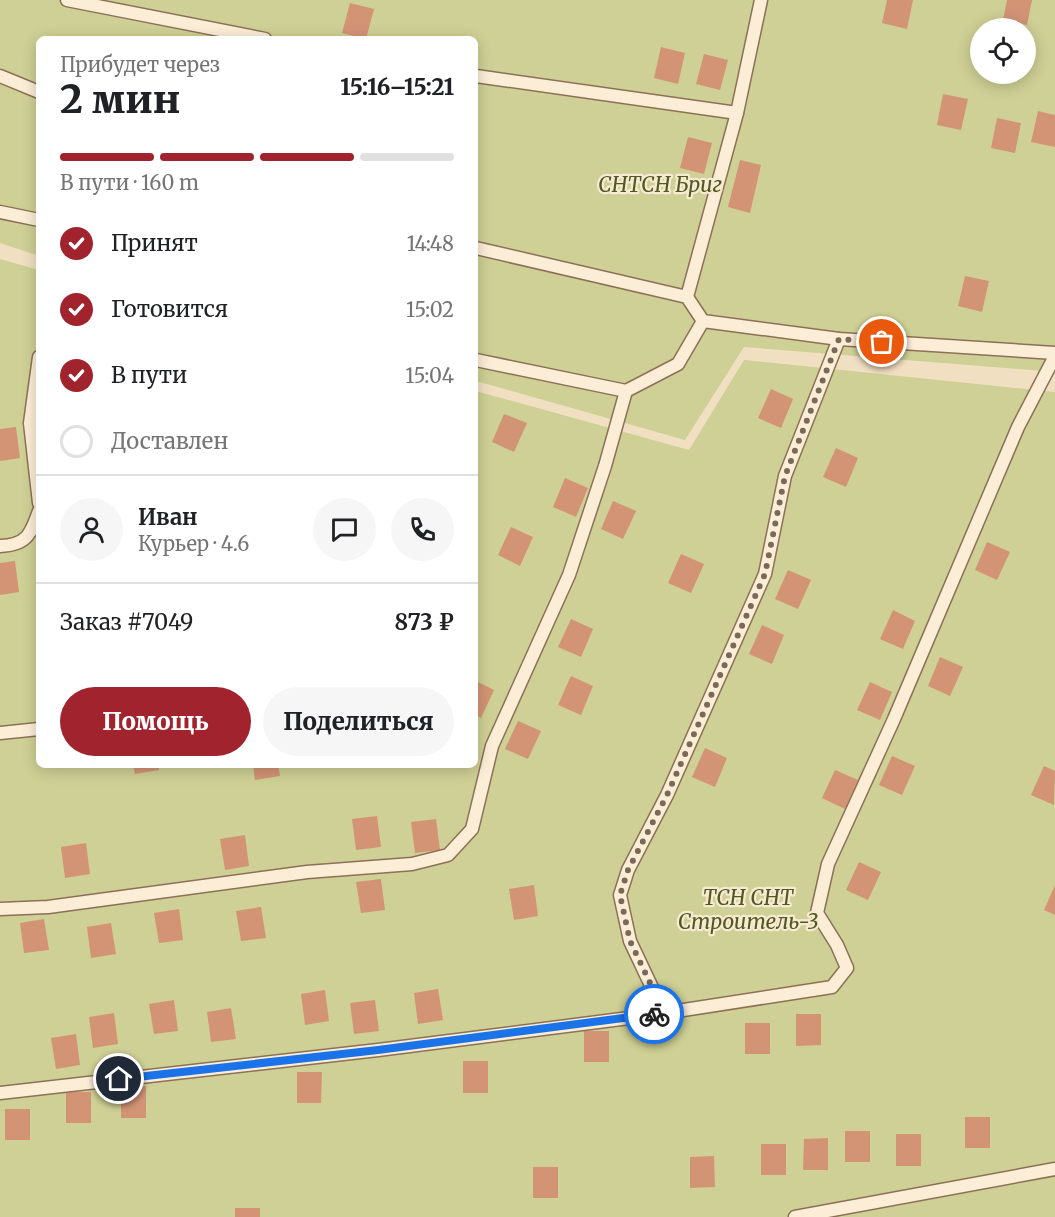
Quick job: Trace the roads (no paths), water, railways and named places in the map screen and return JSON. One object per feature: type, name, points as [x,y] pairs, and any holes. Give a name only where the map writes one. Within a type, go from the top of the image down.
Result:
[{"type":"lane","points":[[68,0],[250,36]]},
{"type":"lane","points":[[687,297],[737,112],[762,0]]},
{"type":"lane","points":[[0,76],[36,91]]},
{"type":"lane","points":[[478,76],[737,112]]},
{"type":"lane","points":[[0,212],[36,219]]},
{"type":"lane","points":[[0,1093],[378,1050],[664,1012],[832,987],[847,968],[837,945],[817,913],[828,864],[894,719],[1018,427],[1055,354],[839,339],[703,321],[687,297],[478,248]]},
{"type":"lane","points":[[478,360],[626,391],[678,364],[703,321]]},
{"type":"lane","points":[[664,1012],[630,941],[620,895],[628,870],[667,795],[765,574],[785,476],[839,339]]},
{"type":"lane","points":[[36,379],[30,423],[36,476]]},
{"type":"lane","points":[[0,909],[48,907],[307,872],[412,864],[448,855],[472,829],[492,746],[569,575],[605,466],[626,391]]},
{"type":"lane","points":[[0,546],[16,546],[31,533],[36,519]]},
{"type":"lane","points":[[0,733],[36,729]]},
{"type":"lane","points":[[795,1217],[1055,1169]]},
{"type":"park label","name":"СНТСН Бриг","points":[[660,184]]},
{"type":"park label","name":"ТСН СНТ Строитель-3","points":[[748,909]]}]
